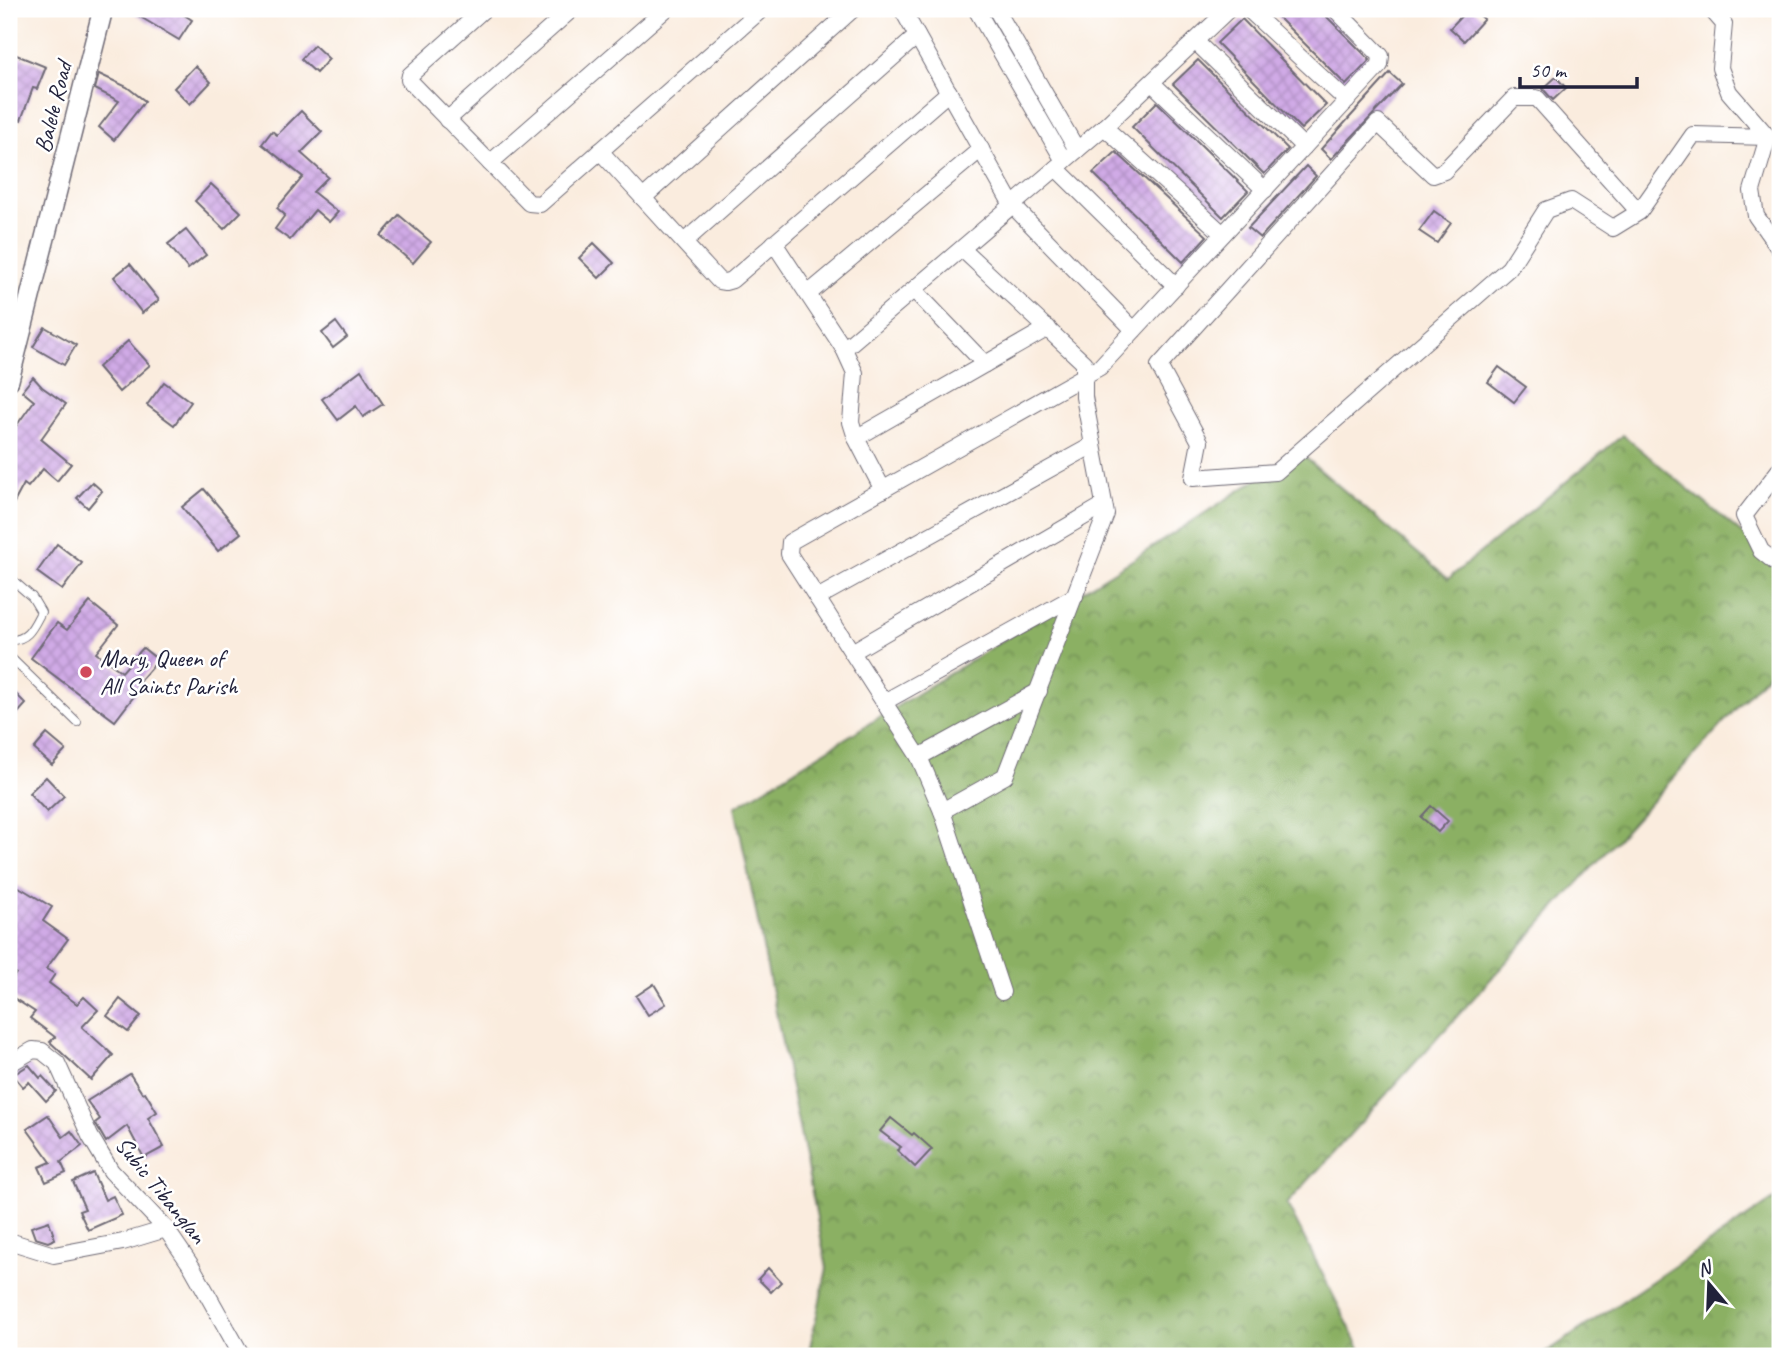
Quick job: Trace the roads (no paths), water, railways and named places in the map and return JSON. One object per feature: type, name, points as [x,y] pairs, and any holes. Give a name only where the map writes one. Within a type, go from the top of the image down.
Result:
[{"type":"street","name":"Balele Road","points":[[9,380],[103,9]]},
{"type":"street","points":[[484,9],[410,75],[409,80],[529,203],[535,204],[540,204],[762,9]]},
{"type":"street","points":[[447,120],[572,9]]},
{"type":"street","points":[[490,163],[666,9]]},
{"type":"street","points":[[643,198],[853,9]]},
{"type":"street","points":[[902,9],[1012,205],[1135,330]]},
{"type":"street","points":[[976,9],[1060,164],[1176,286]]},
{"type":"street","points":[[996,9],[1077,149]]},
{"type":"street","points":[[844,349],[1104,127],[1229,9]]},
{"type":"street","points":[[1248,9],[1347,101]]},
{"type":"street","points":[[1002,992],[942,811],[919,757],[789,554],[790,542],[1101,367],[1380,65],[1381,56],[1335,9]]},
{"type":"street","points":[[1711,9],[1724,24],[1720,68],[1729,92],[1768,137]]},
{"type":"street","points":[[684,242],[917,36]]},
{"type":"street","points":[[1195,41],[1304,147]]},
{"type":"street","points":[[1152,83],[1265,190]]},
{"type":"street","points":[[600,151],[719,281],[725,282],[732,280],[948,92]]},
{"type":"street","points":[[1639,212],[1537,98],[1514,97],[1444,171],[1433,175],[1378,124],[1158,366],[1200,442],[1193,478],[1276,472],[1509,268],[1546,210],[1571,201],[1613,228],[1639,212],[1693,135],[1768,137]]},
{"type":"street","points":[[1104,127],[1223,234]]},
{"type":"street","points":[[1768,137],[1752,191],[1756,216],[1780,250]]},
{"type":"street","points":[[808,295],[981,149]]},
{"type":"street","points":[[774,243],[844,349],[855,373],[851,422],[856,438],[883,490]]},
{"type":"street","points":[[942,811],[1005,776],[1106,514],[1084,397],[1084,363],[962,249]]},
{"type":"street","points":[[914,290],[985,364]]},
{"type":"street","points":[[856,438],[1048,328]]},
{"type":"street","points":[[817,598],[1093,445]]},
{"type":"street","points":[[1780,469],[1744,516],[1761,551],[1780,566]]},
{"type":"street","points":[[852,652],[1104,505]]},
{"type":"street","points":[[884,702],[1075,596]]},
{"type":"street","points":[[919,757],[1039,691]]},
{"type":"street","name":"Subic Tibanglan","points":[[9,1064],[33,1050],[42,1051],[57,1063],[90,1136],[111,1171],[166,1229],[192,1267],[242,1356]]},
{"type":"street","points":[[9,1241],[54,1255],[166,1229]]},
{"type":"lane","points":[[9,577],[32,597],[41,612],[27,636],[9,640]]},
{"type":"lane","points":[[9,656],[77,722]]},
{"type":"place","name":"Mary, Queen of All Saints Parish","points":[[86,672]]}]
